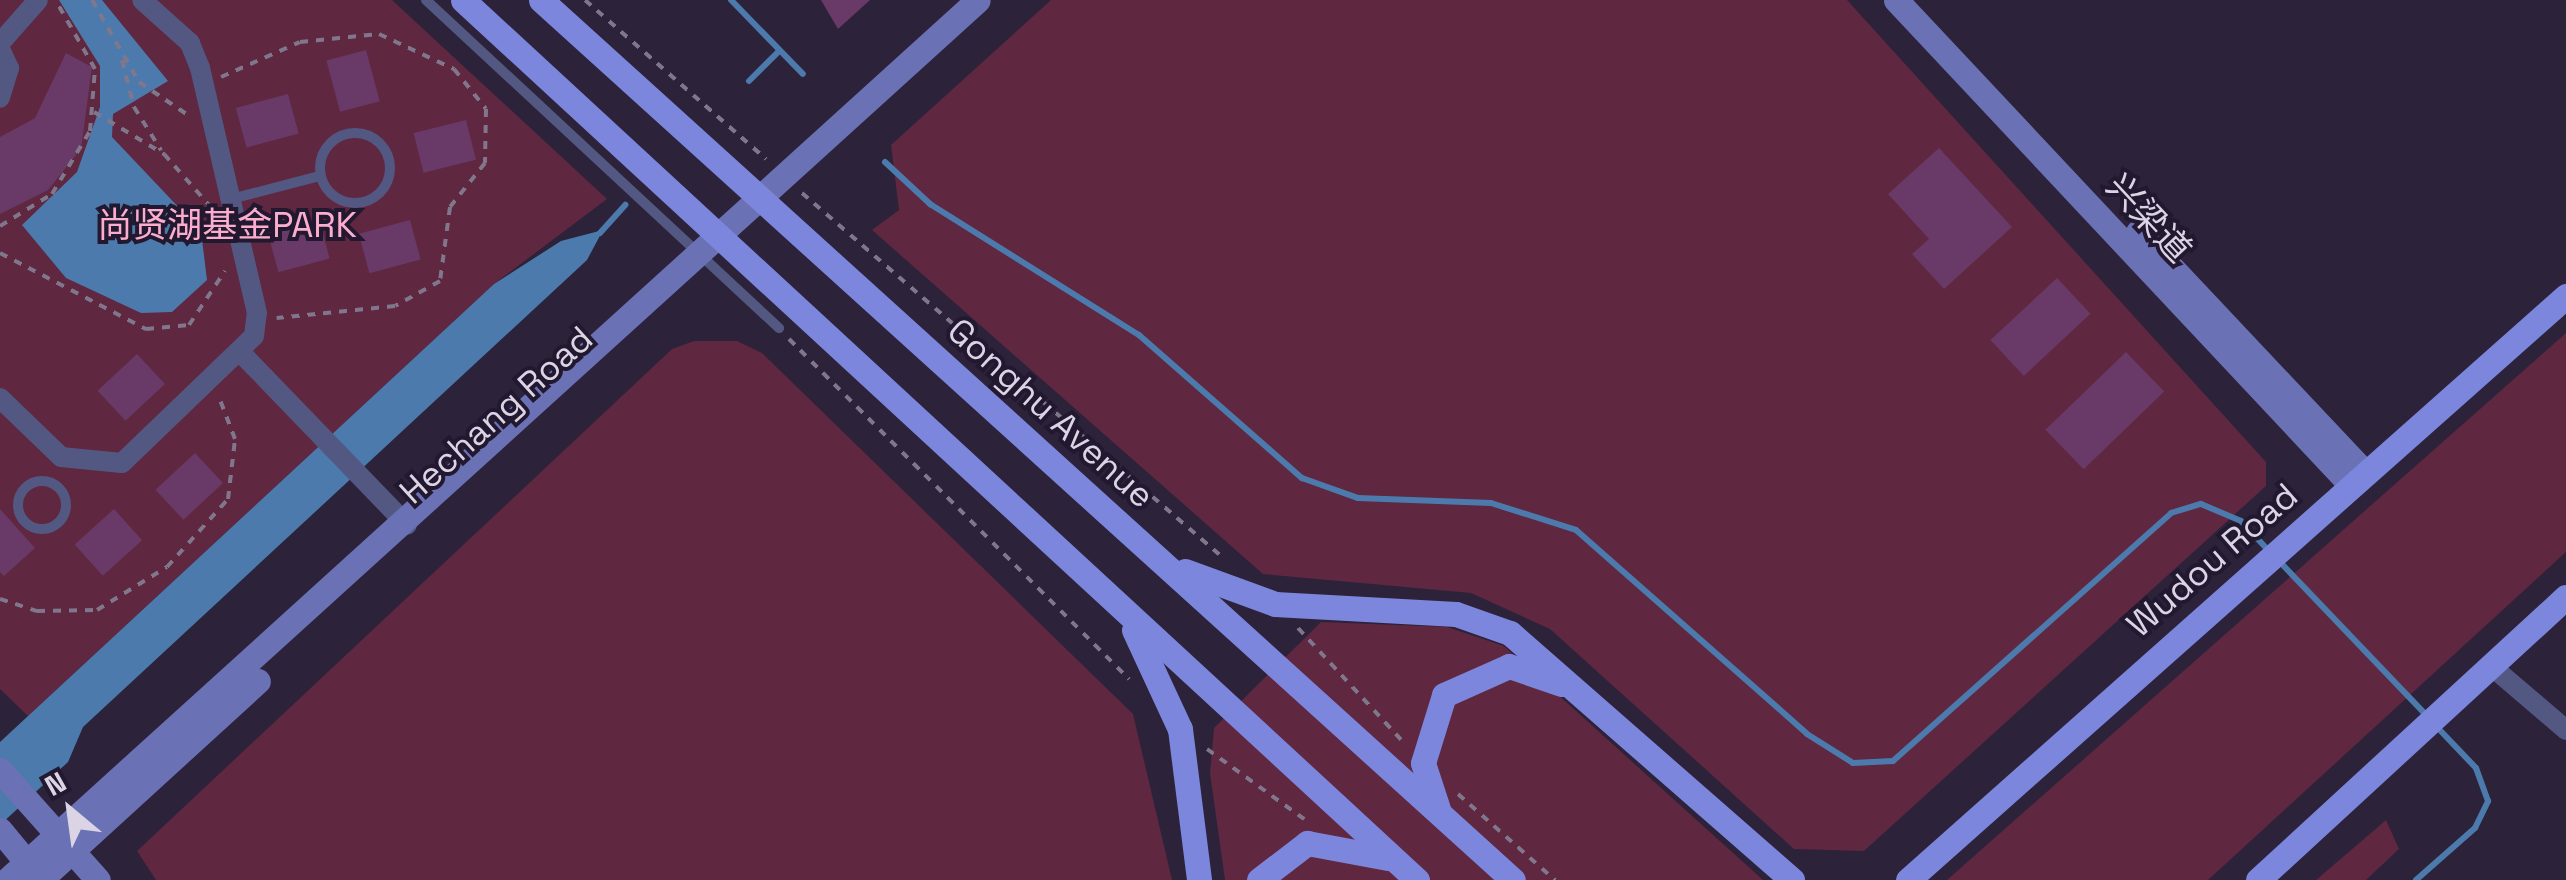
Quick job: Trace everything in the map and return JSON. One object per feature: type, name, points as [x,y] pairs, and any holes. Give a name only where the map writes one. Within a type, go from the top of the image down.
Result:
[{"type":"main road","points":[[464,0],[1417,880]]},
{"type":"main road","name":"Gonghu Avenue","points":[[541,0],[769,202],[1512,880]]},
{"type":"main road","name":"Wudou Road","points":[[1908,880],[2206,610],[2566,296]]},
{"type":"main road","points":[[1158,557],[1275,604],[1456,614],[1510,633],[1792,880]]},
{"type":"main road","points":[[2258,880],[2566,597]]},
{"type":"main road","points":[[1114,601],[1180,729],[1199,880]]},
{"type":"main road","points":[[1440,814],[1423,763],[1432,714],[1454,687],[1484,670],[1537,672],[1563,684],[1778,880]]},
{"type":"main road","points":[[1259,880],[1307,842],[1396,860]]},
{"type":"street","points":[[0,98],[9,68],[0,46],[38,0]]},
{"type":"street","points":[[0,398],[60,457],[122,462],[243,355],[258,313],[204,85],[190,43],[142,0]]},
{"type":"street","name":"Hechang Road","points":[[70,841],[708,261],[978,0]]},
{"type":"street","name":"Hechang Road","points":[[790,181],[996,0]]},
{"type":"street","name":"兴梁道","points":[[1896,0],[2358,478]]},
{"type":"street","name":"兴梁道","points":[[1918,0],[2358,478]]},
{"type":"street","name":"Hechang Road","points":[[7,880],[38,876],[70,841],[407,526],[708,261]]},
{"type":"street","points":[[243,355],[407,526]]},
{"type":"street","points":[[2490,666],[2566,730]]},
{"type":"street","points":[[0,770],[70,841],[98,880]]},
{"type":"street","points":[[0,830],[38,876]]},
{"type":"lane","points":[[426,0],[779,328]]},
{"type":"lane","points":[[351,133],[374,138],[388,156],[389,179],[365,203],[342,202],[320,176],[330,143],[351,133]]},
{"type":"lane","points":[[231,199],[320,176]]},
{"type":"lane","points":[[51,482],[60,457]]},
{"type":"lane","points":[[51,482],[64,493],[64,516],[53,527],[30,526],[18,508],[22,492],[51,482]]},
{"type":"path","points":[[0,226],[52,194],[83,153],[94,112],[90,53],[54,0]]},
{"type":"path","points":[[92,0],[122,60],[134,107],[164,154],[215,217]]},
{"type":"path","name":"Gonghu Avenue","points":[[585,0],[696,102],[726,124],[1226,562]]},
{"type":"path","points":[[204,85],[300,42],[379,34],[442,61],[486,109],[486,162],[450,207],[440,280],[396,306],[281,320],[258,313]]},
{"type":"path","points":[[122,60],[159,98],[212,119]]},
{"type":"path","points":[[94,112],[164,154]]},
{"type":"path","points":[[0,252],[146,329],[168,330],[204,313],[225,252]]},
{"type":"path","points":[[779,328],[1141,692]]},
{"type":"path","points":[[0,599],[36,610],[97,610],[204,531],[236,472],[235,438],[211,385]]},
{"type":"path","points":[[1275,604],[1423,763]]},
{"type":"path","points":[[1180,729],[1308,822]]},
{"type":"path","points":[[1452,789],[1555,880]]},
{"type":"green space","name":"尚贤湖基金PARK","points":[[0,0],[392,0],[607,199],[494,284],[28,716],[0,689]]},
{"type":"green space","points":[[1051,0],[1847,0],[2266,462],[2266,486],[1864,851],[1794,849],[1550,629],[1471,593],[1263,574],[872,230],[899,210],[891,145]]},
{"type":"green space","points":[[2566,333],[2566,552],[2208,880],[1947,880]]},
{"type":"green space","points":[[694,341],[737,341],[762,353],[1133,714],[1172,880],[156,880],[137,851],[672,349]]},
{"type":"green space","points":[[1321,622],[1447,627],[1504,646],[1763,880],[1225,880],[1210,773],[1214,728]]},
{"type":"green space","points":[[2386,820],[2399,849],[2366,880],[2316,880]]},
{"type":"water","points":[[59,0],[102,0],[168,81],[113,114],[112,137],[201,231],[207,280],[172,312],[141,313],[66,278],[22,225],[77,172],[100,107],[100,66]]},
{"type":"water","points":[[603,230],[587,260],[83,727],[68,762],[0,825],[0,742],[494,284],[561,241]]},
{"type":"building","points":[[821,0],[870,0],[838,29]]},
{"type":"building","points":[[366,50],[380,101],[340,112],[326,61]]},
{"type":"building","points":[[66,53],[92,67],[81,149],[48,190],[0,214],[0,137],[35,118]]},
{"type":"building","points":[[288,94],[299,134],[246,148],[236,108]]},
{"type":"building","points":[[466,120],[476,160],[424,173],[414,133]]},
{"type":"building","points":[[1939,148],[2012,227],[1944,289],[1912,254],[1929,239],[1888,194]]},
{"type":"building","points":[[319,219],[330,259],[278,272],[268,233]]},
{"type":"building","points":[[410,220],[421,260],[369,273],[359,234]]},
{"type":"building","points":[[2057,278],[2090,314],[2024,376],[1990,340]]},
{"type":"building","points":[[2126,352],[2164,392],[2084,469],[2045,430]]},
{"type":"building","points":[[137,354],[165,384],[125,421],[98,391]]},
{"type":"building","points":[[195,453],[223,483],[183,520],[156,490]]},
{"type":"building","points":[[0,509],[35,548],[4,576],[0,572]]},
{"type":"building","points":[[114,509],[142,540],[103,576],[75,544]]},
{"type":"waterway","points":[[731,0],[803,74]]},
{"type":"waterway","points":[[749,81],[778,52]]},
{"type":"waterway","points":[[885,162],[930,204],[1139,335],[1302,478],[1358,498],[1491,503],[1576,530],[1807,734],[1853,763],[1893,761],[2171,513],[2201,504],[2241,521],[2269,551]]},
{"type":"waterway","points":[[600,233],[625,205]]},
{"type":"waterway","points":[[2278,560],[2428,717]]},
{"type":"waterway","points":[[2416,880],[2475,828],[2488,801],[2476,768],[2436,726]]}]
